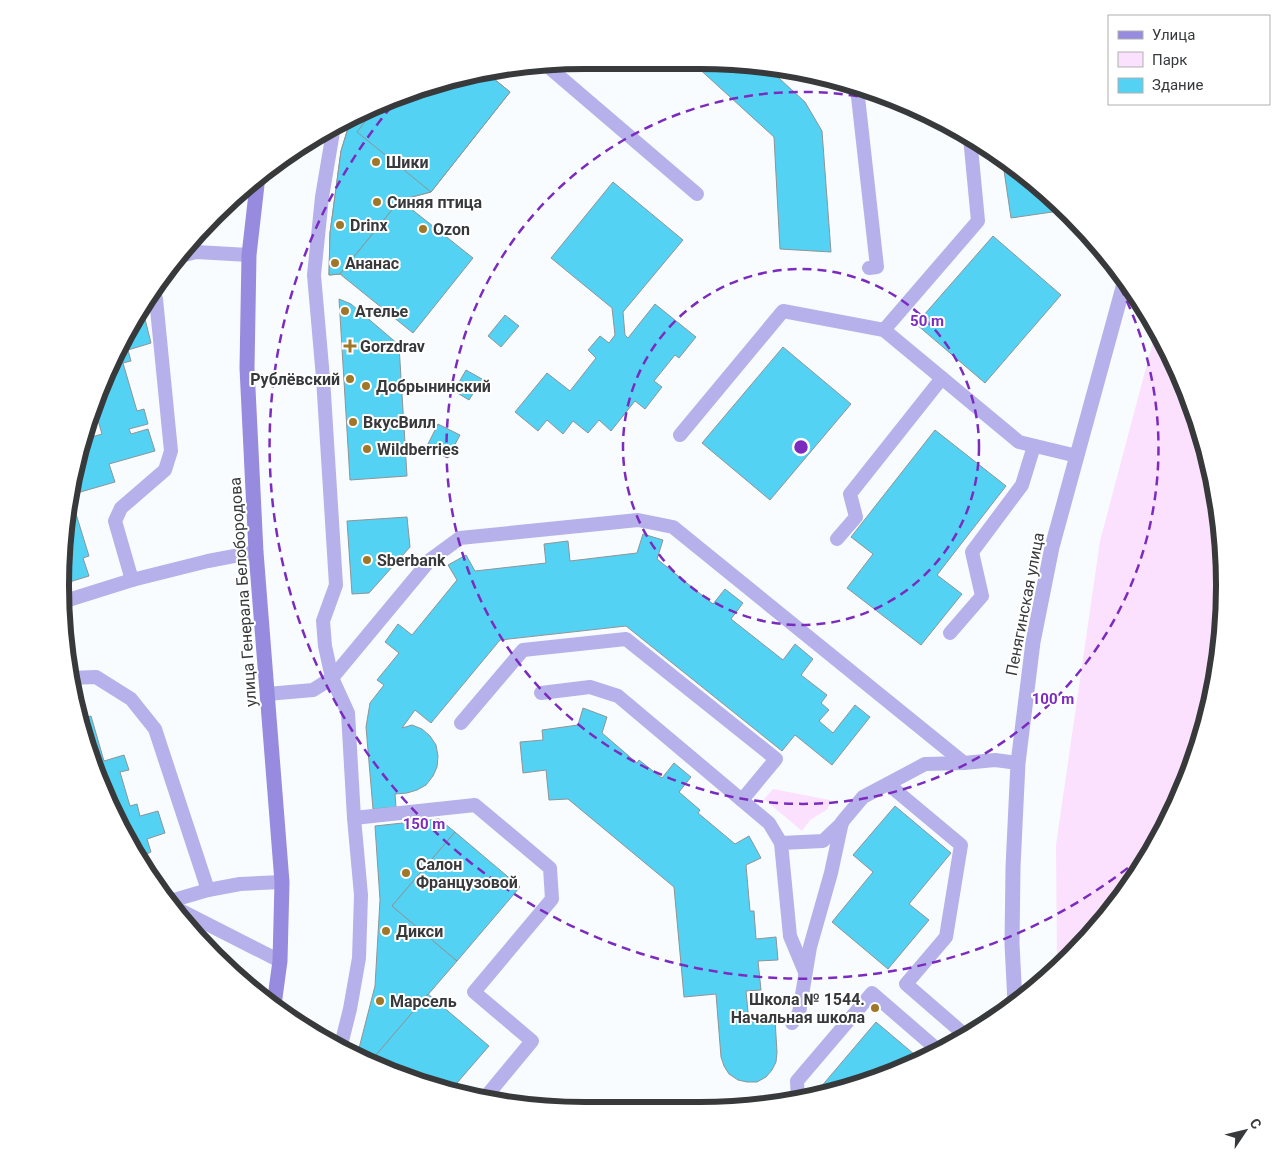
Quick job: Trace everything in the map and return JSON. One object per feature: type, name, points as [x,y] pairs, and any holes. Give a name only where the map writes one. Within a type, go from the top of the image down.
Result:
[{"type":"main road","name":"улица Генерала Белобородова","points":[[257,188],[249,255],[247,368],[256,552],[282,882],[280,961],[275,998]]},
{"type":"street","name":"Пенягинская улица","points":[[1015,995],[1012,944],[1018,763],[1033,642],[1052,547],[1123,290]]},
{"type":"lane","points":[[551,70],[697,194]]},
{"type":"lane","points":[[858,93],[877,268],[869,268]]},
{"type":"lane","points":[[332,135],[322,197],[314,275],[323,378],[336,585],[323,621],[325,646],[332,678],[348,713],[360,896],[359,958],[342,1041]]},
{"type":"lane","points":[[884,330],[978,221],[971,146]]},
{"type":"lane","points":[[190,254],[196,252],[249,255]]},
{"type":"lane","points":[[132,580],[115,521],[121,508],[165,470],[171,451],[156,298]]},
{"type":"lane","points":[[680,435],[783,311],[884,330],[1019,442],[1076,456]]},
{"type":"lane","points":[[837,539],[856,517],[850,494],[942,378]]},
{"type":"lane","points":[[950,633],[982,596],[972,552],[1022,485],[1034,446]]},
{"type":"lane","points":[[267,694],[312,690],[332,678],[430,560],[460,538],[638,520],[673,527],[964,763]]},
{"type":"lane","points":[[69,600],[132,580],[208,561],[256,552]]},
{"type":"lane","points":[[461,723],[523,650],[626,639],[776,759],[742,800]]},
{"type":"lane","points":[[77,678],[96,677],[130,699],[155,729],[208,890]]},
{"type":"lane","points":[[541,693],[590,687],[618,696],[769,823],[781,843],[790,936],[806,974]]},
{"type":"lane","points":[[781,843],[823,842],[863,797],[925,764],[995,760],[1018,763]]},
{"type":"lane","points":[[888,784],[961,845],[946,937],[906,984],[961,1031]]},
{"type":"lane","points":[[354,818],[475,804],[550,868],[552,899],[474,992],[532,1041],[489,1093]]},
{"type":"lane","points":[[792,1023],[799,1013],[810,947],[842,822]]},
{"type":"lane","points":[[176,900],[208,890],[240,884],[282,882]]},
{"type":"lane","points":[[187,913],[280,961]]},
{"type":"lane","points":[[798,1092],[797,1081],[872,993],[934,1046]]},
{"type":"green space","points":[[1154,339],[1177,388],[1189,419],[1206,485],[1212,518],[1215,552],[1216,586],[1212,653],[1199,719],[1189,752],[1163,814],[1129,873],[1088,926],[1057,958],[1056,845],[1100,541]]},
{"type":"green space","points":[[773,789],[830,800],[828,809],[810,820],[802,831],[764,799]]},
{"type":"building","points":[[699,69],[775,74],[805,102],[822,131],[831,252],[780,249],[774,137]]},
{"type":"building","points":[[492,78],[510,92],[431,192],[357,132],[369,117],[419,96],[452,86]]},
{"type":"building","points":[[492,78],[510,92],[431,192],[400,200],[340,274],[329,275],[330,233],[341,151],[348,127],[419,96],[452,86]]},
{"type":"building","points":[[369,117],[357,132],[431,192],[400,200],[340,274],[329,275],[330,233],[341,151],[348,127]]},
{"type":"building","points":[[1004,168],[1056,211],[1011,218]]},
{"type":"building","points":[[613,182],[683,240],[623,312],[625,335],[628,338],[655,304],[696,337],[679,358],[675,355],[654,381],[662,387],[645,409],[635,401],[611,431],[599,420],[588,433],[573,421],[563,434],[547,420],[538,431],[515,412],[547,373],[570,391],[596,358],[588,350],[600,336],[609,343],[615,335],[612,308],[551,258]]},
{"type":"building","points":[[400,200],[473,258],[413,333],[340,274]]},
{"type":"building","points":[[993,236],[1061,295],[985,383],[916,324]]},
{"type":"building","points":[[339,299],[351,304],[399,345],[407,476],[350,480]]},
{"type":"building","points":[[505,315],[519,326],[501,347],[488,336]]},
{"type":"building","points":[[145,319],[151,343],[128,350],[131,361],[123,363],[137,411],[144,409],[148,424],[129,429],[131,434],[148,429],[155,451],[109,464],[115,482],[78,493],[86,452],[87,448],[91,447],[89,442],[90,437],[102,434],[97,417],[122,357],[143,320]]},
{"type":"building","points":[[783,347],[851,404],[770,500],[702,443]]},
{"type":"building","points":[[466,370],[482,379],[469,400],[454,391]]},
{"type":"building","points":[[438,424],[460,435],[448,458],[426,448]]},
{"type":"building","points":[[935,430],[1006,486],[937,575],[962,594],[921,645],[847,588],[873,554],[851,537]]},
{"type":"building","points":[[75,509],[89,556],[83,558],[89,576],[69,582]]},
{"type":"building","points":[[407,517],[410,547],[369,593],[352,594],[347,521]]},
{"type":"building","points":[[643,534],[663,540],[657,559],[713,604],[725,589],[743,603],[731,619],[783,660],[795,644],[813,659],[801,675],[827,695],[821,703],[829,710],[819,721],[833,733],[855,705],[870,717],[832,765],[795,735],[782,751],[626,626],[500,640],[431,723],[415,710],[402,728],[412,725],[422,729],[436,745],[437,767],[433,776],[426,785],[417,790],[395,794],[396,807],[373,809],[366,727],[370,703],[384,685],[377,680],[399,653],[385,642],[398,624],[412,635],[457,580],[448,565],[466,555],[475,571],[546,563],[544,544],[568,541],[570,561],[637,553]]},
{"type":"building","points":[[583,708],[607,717],[602,733],[637,763],[639,760],[662,778],[674,763],[691,777],[679,792],[700,810],[698,813],[735,844],[749,836],[761,858],[746,865],[750,911],[754,911],[756,939],[776,937],[778,960],[758,961],[761,990],[746,991],[749,1022],[775,1019],[777,1052],[776,1062],[772,1070],[766,1077],[757,1082],[738,1080],[729,1074],[724,1066],[721,1057],[716,994],[684,997],[674,887],[568,799],[549,800],[546,770],[523,773],[520,742],[543,740],[542,730],[578,725]]},
{"type":"building","points":[[91,716],[104,761],[124,755],[129,770],[120,772],[130,806],[137,804],[140,816],[158,811],[165,833],[147,839],[151,852],[145,855],[122,814],[96,752],[86,717]]},
{"type":"building","points":[[895,806],[951,853],[909,904],[929,920],[888,969],[832,922],[873,872],[853,855]]},
{"type":"building","points":[[439,819],[455,832],[392,906],[457,961],[374,1057],[359,1050],[375,986],[380,900],[375,826]]},
{"type":"building","points":[[455,832],[520,887],[457,961],[392,906]]},
{"type":"building","points":[[428,994],[489,1046],[455,1086],[419,1075],[374,1057]]},
{"type":"building","points":[[876,1022],[915,1055],[866,1075],[820,1088]]},
{"type":"place","name":"Шики","points":[[376,162]]},
{"type":"place","name":"Синяя птица","points":[[377,202]]},
{"type":"place","name":"Drinx","points":[[340,225]]},
{"type":"place","name":"Ozon","points":[[423,229]]},
{"type":"place","name":"Ананас","points":[[335,263]]},
{"type":"place","name":"Ателье","points":[[345,311]]},
{"type":"place","name":"Gorzdrav","points":[[350,346]]},
{"type":"place","name":"Рублёвский","points":[[350,379]]},
{"type":"place","name":"Добрынинский","points":[[366,386]]},
{"type":"place","name":"ВкусВилл","points":[[353,422]]},
{"type":"place","name":"Wildberries","points":[[367,449]]},
{"type":"place","name":"Sberbank","points":[[367,560]]},
{"type":"place","name":"Салон Французовой","points":[[406,873]]},
{"type":"place","name":"Дикси","points":[[386,931]]},
{"type":"place","name":"Марсель","points":[[380,1001]]},
{"type":"place","name":"Школа № 1544. Начальная школа","points":[[875,1008]]}]
